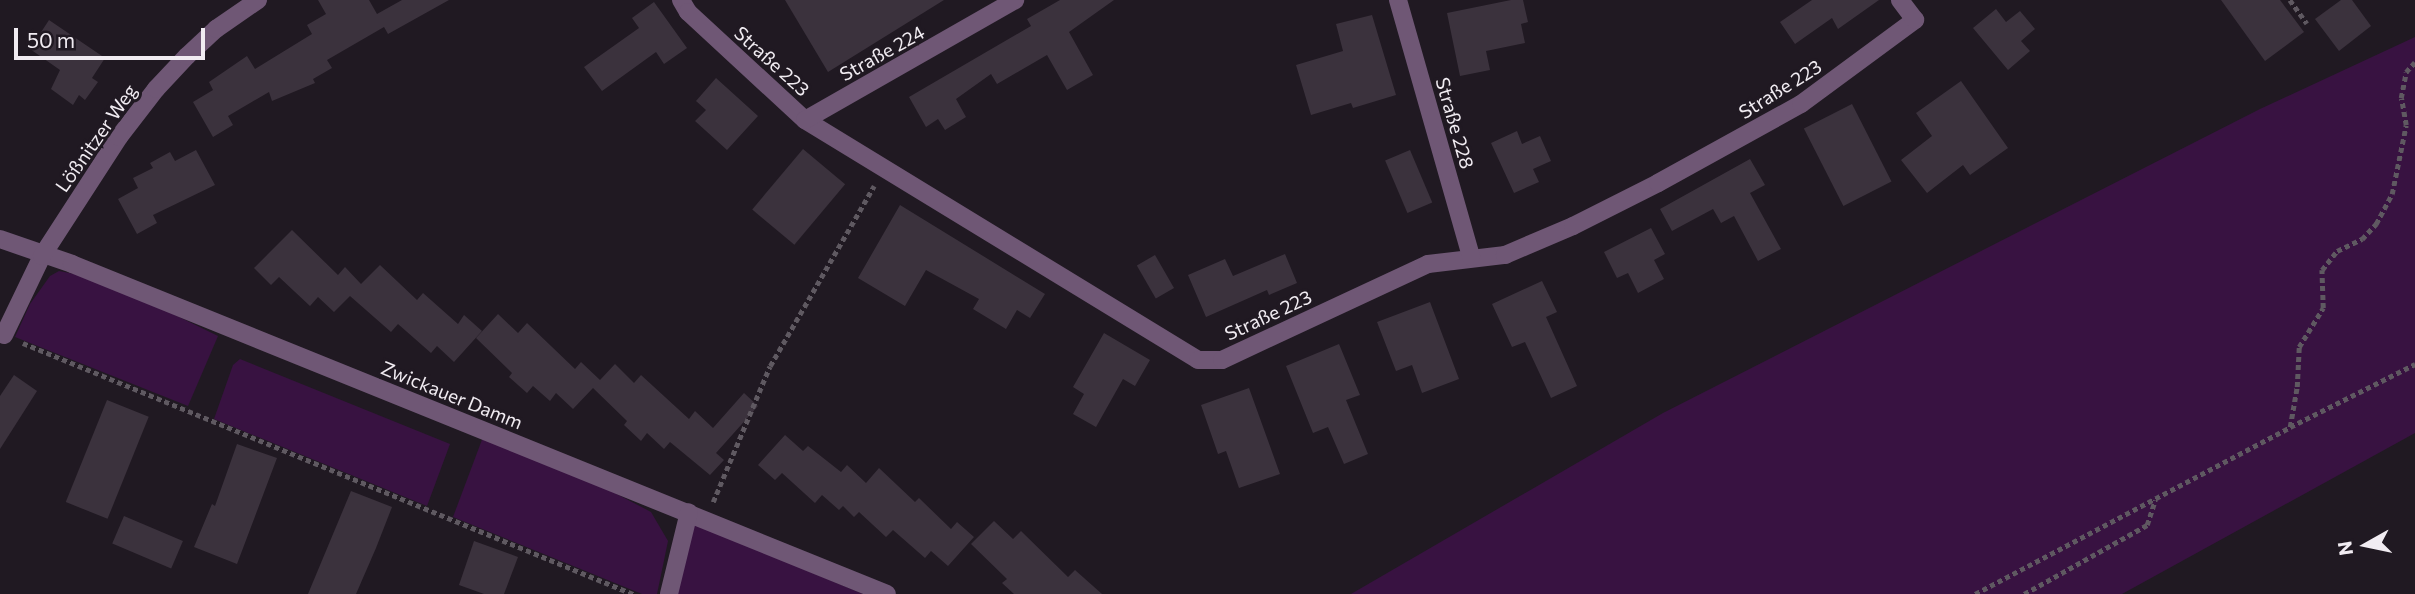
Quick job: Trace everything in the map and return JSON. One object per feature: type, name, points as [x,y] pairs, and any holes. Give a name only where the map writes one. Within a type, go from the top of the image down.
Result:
[{"type":"street","name":"Lößnitzer Weg","points":[[4,335],[42,256],[119,137],[156,89],[216,29],[258,0]]},
{"type":"street","name":"Straße 223","points":[[681,0],[688,12],[805,120],[1198,360],[1222,360],[1428,264],[1505,255],[1573,226],[1658,183],[1801,104],[1915,20],[1900,0]]},
{"type":"street","name":"Straße 224","points":[[805,120],[1015,0]]},
{"type":"street","name":"Straße 228","points":[[1398,0],[1471,257]]},
{"type":"street","name":"Zwickauer Damm","points":[[0,239],[42,256],[72,264],[887,594]]},
{"type":"street","points":[[669,594],[689,512]]},
{"type":"path","points":[[2290,0],[2307,23]]},
{"type":"path","points":[[2290,427],[2297,387],[2299,346],[2323,308],[2322,270],[2337,251],[2362,239],[2392,194],[2406,125],[2401,98],[2406,72],[2415,62]]},
{"type":"path","points":[[710,509],[770,366],[885,167]]},
{"type":"path","points":[[4,335],[633,594]]},
{"type":"path","points":[[1975,594],[2415,364]]},
{"type":"path","points":[[2024,594],[2147,525],[2155,499]]},
{"type":"shaded area","points":[[2415,37],[2415,433],[2122,594],[1351,594],[1663,413],[2260,109]]},
{"type":"shaded area","points":[[59,271],[75,274],[167,311],[218,336],[188,406],[15,337],[30,304],[50,276]]},
{"type":"shaded area","points":[[240,359],[450,444],[427,506],[214,419],[233,365]]},
{"type":"shaded area","points":[[483,437],[611,491],[651,512],[668,541],[657,594],[642,594],[453,517]]},
{"type":"shaded area","points":[[693,523],[863,594],[676,594]]},
{"type":"building","points":[[318,0],[369,0],[377,14],[402,0],[449,0],[388,34],[384,27],[327,60],[332,68],[313,79],[315,83],[272,101],[269,92],[228,116],[233,125],[213,137],[193,102],[213,90],[209,82],[247,56],[255,69],[312,34],[307,25],[326,14]]},
{"type":"building","points":[[785,0],[944,0],[828,72]]},
{"type":"building","points":[[1060,0],[1114,0],[1069,32],[1093,75],[1067,90],[1047,55],[997,84],[991,74],[956,99],[966,117],[945,130],[938,119],[926,127],[909,97],[1031,26],[1027,19]]},
{"type":"building","points":[[1523,0],[1528,22],[1521,24],[1525,43],[1486,51],[1490,70],[1460,76],[1447,13]]},
{"type":"building","points":[[1812,0],[1879,0],[1838,29],[1832,18],[1795,44],[1780,22]]},
{"type":"building","points":[[2221,0],[2280,0],[2304,32],[2265,61]]},
{"type":"building","points":[[2341,0],[2352,0],[2371,26],[2339,51],[2315,19]]},
{"type":"building","points":[[654,2],[687,48],[664,64],[656,52],[602,91],[584,67],[639,28],[632,18]]},
{"type":"building","points":[[1996,9],[2006,22],[2020,11],[2035,29],[2021,41],[2030,51],[2008,70],[1973,28]]},
{"type":"building","points":[[1372,15],[1396,95],[1353,108],[1351,103],[1311,115],[1296,65],[1343,51],[1336,24]]},
{"type":"building","points":[[49,20],[105,58],[92,78],[98,82],[85,100],[79,95],[73,105],[51,89],[60,70],[30,49]]},
{"type":"building","points":[[716,78],[758,116],[727,150],[695,121],[706,110],[696,101]]},
{"type":"building","points":[[1961,81],[2008,148],[1970,175],[1963,165],[1927,193],[1901,160],[1932,136],[1916,113]]},
{"type":"building","points":[[1852,104],[1891,182],[1843,206],[1804,129]]},
{"type":"building","points":[[1517,131],[1522,144],[1540,136],[1551,161],[1533,169],[1539,182],[1514,193],[1491,143]]},
{"type":"building","points":[[803,149],[845,184],[794,245],[752,210]]},
{"type":"building","points":[[196,150],[215,185],[153,215],[157,223],[137,234],[118,199],[138,188],[133,178],[153,168],[150,163],[170,152],[175,161]]},
{"type":"building","points":[[1410,150],[1432,202],[1407,213],[1385,161]]},
{"type":"building","points":[[1750,159],[1765,185],[1750,193],[1781,249],[1758,261],[1734,216],[1721,223],[1713,209],[1672,231],[1660,209]]},
{"type":"building","points":[[900,205],[1045,294],[1030,318],[1017,310],[1006,329],[973,309],[979,299],[926,270],[905,306],[858,278]]},
{"type":"building","points":[[1651,228],[1665,254],[1654,260],[1664,279],[1638,293],[1628,273],[1617,278],[1604,252]]},
{"type":"building","points":[[292,230],[338,275],[345,267],[361,284],[380,265],[417,300],[423,293],[458,324],[464,315],[482,331],[454,362],[437,346],[431,353],[398,324],[391,332],[350,296],[334,312],[318,297],[310,306],[279,277],[271,285],[254,268]]},
{"type":"building","points":[[1285,254],[1297,283],[1269,295],[1267,290],[1206,317],[1188,275],[1225,259],[1233,276]]},
{"type":"building","points":[[1155,255],[1174,288],[1156,298],[1137,266]]},
{"type":"building","points":[[1542,281],[1557,312],[1546,317],[1577,386],[1551,398],[1525,342],[1512,347],[1492,304]]},
{"type":"building","points":[[1430,302],[1459,379],[1422,393],[1412,365],[1396,371],[1377,322]]},
{"type":"building","points":[[498,314],[518,333],[527,323],[575,369],[581,362],[600,380],[615,364],[634,383],[641,375],[689,419],[695,411],[713,428],[744,393],[758,406],[716,453],[724,460],[710,475],[670,442],[664,449],[647,433],[641,441],[624,425],[627,421],[593,388],[573,409],[556,393],[550,401],[533,386],[527,393],[509,377],[512,373],[476,338]]},
{"type":"building","points":[[1104,333],[1150,360],[1135,386],[1123,379],[1096,427],[1073,414],[1084,394],[1073,387]]},
{"type":"building","points":[[1339,344],[1360,395],[1346,400],[1368,454],[1344,464],[1328,427],[1313,433],[1286,366]]},
{"type":"building","points":[[14,375],[37,391],[0,449],[0,396]]},
{"type":"building","points":[[1249,388],[1280,474],[1239,488],[1226,451],[1218,454],[1201,405]]},
{"type":"building","points":[[107,400],[149,417],[108,519],[66,502]]},
{"type":"building","points":[[785,435],[803,451],[808,446],[841,472],[847,465],[866,483],[879,468],[915,502],[919,498],[951,529],[957,522],[974,537],[948,566],[931,551],[925,558],[893,530],[886,537],[859,512],[854,517],[843,506],[839,510],[822,495],[815,503],[782,473],[775,480],[758,465]]},
{"type":"building","points":[[237,444],[277,458],[237,564],[194,547],[212,504],[215,506]]},
{"type":"building","points":[[351,491],[392,507],[376,548],[356,594],[308,594]]},
{"type":"building","points":[[124,516],[183,541],[171,569],[112,544]]},
{"type":"building","points":[[994,521],[1013,539],[1021,531],[1068,577],[1075,570],[1102,594],[1014,594],[1002,583],[1007,579],[971,544]]},
{"type":"building","points":[[474,541],[518,557],[504,594],[484,594],[459,585]]}]
